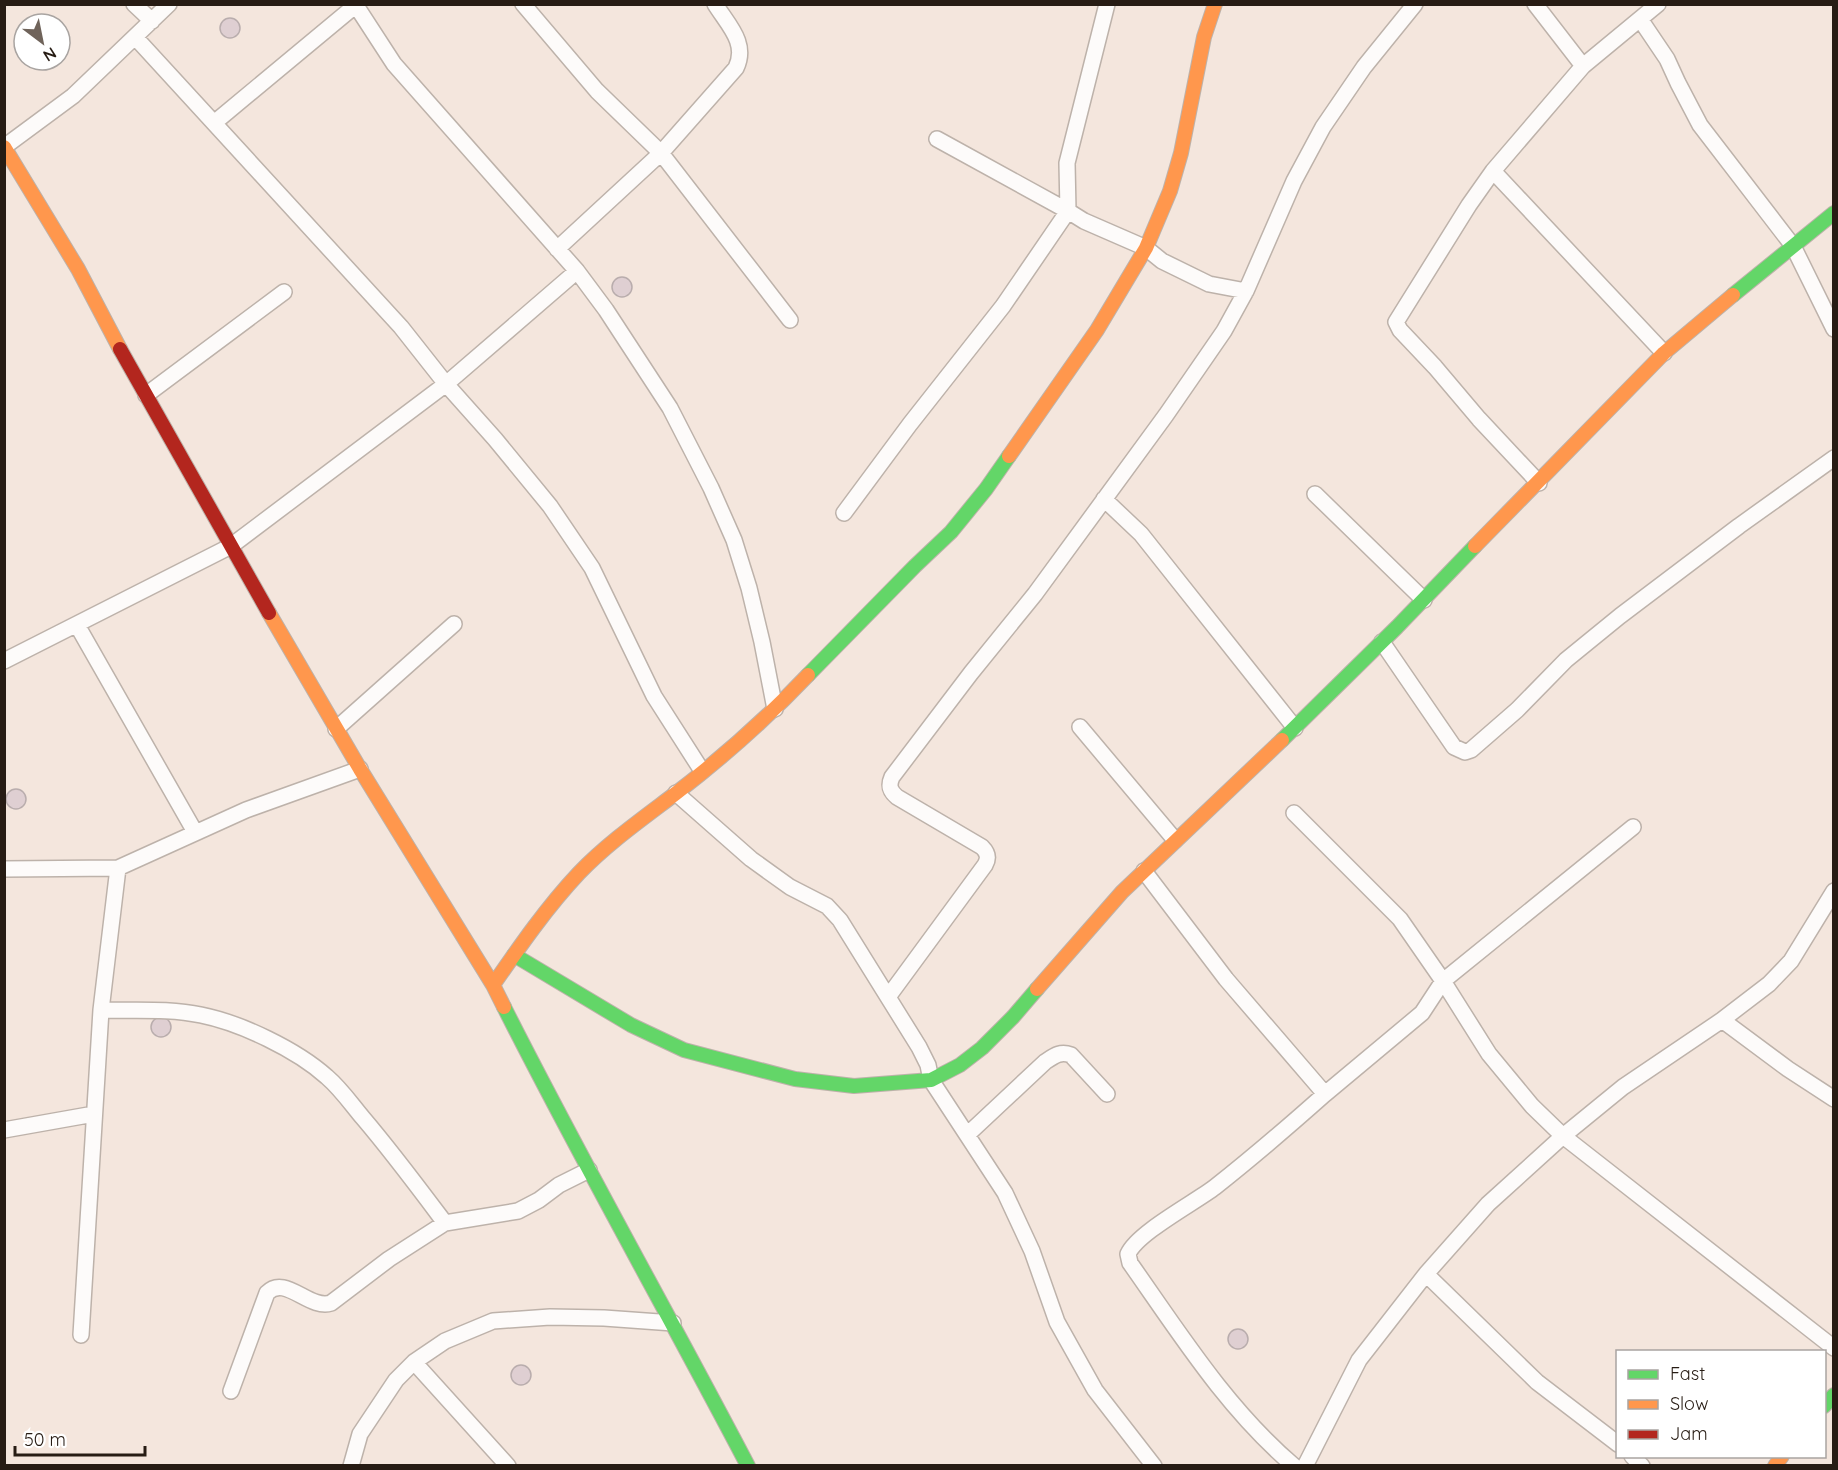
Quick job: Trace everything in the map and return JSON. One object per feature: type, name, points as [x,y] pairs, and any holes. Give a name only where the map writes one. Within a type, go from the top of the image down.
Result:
[{"type":"main road","points":[[493,986],[536,923],[580,872],[626,830],[676,793],[775,709],[951,532],[986,489],[1097,330],[1146,248],[1170,191],[1181,153],[1204,37],[1215,4]]},
{"type":"main road","points":[[4,147],[78,269],[111,333],[336,729],[493,986],[554,1106],[674,1323],[748,1466]]},
{"type":"main road","points":[[514,955],[631,1025],[684,1050],[795,1079],[854,1086],[931,1080],[960,1065],[982,1048],[1038,990],[1122,892],[1382,642],[1664,353],[1833,213]]},
{"type":"street","points":[[134,4],[152,21]]},
{"type":"street","points":[[4,147],[73,96],[169,4]]},
{"type":"street","points":[[523,4],[597,91],[661,153],[790,320]]},
{"type":"street","points":[[557,249],[661,153],[730,77],[740,59],[741,51],[738,40],[715,4]]},
{"type":"street","points":[[844,513],[910,424],[1003,306],[1068,210],[1067,163],[1107,4]]},
{"type":"street","points":[[888,997],[985,865],[988,857],[982,847],[897,797],[890,789],[892,777],[1035,594],[1166,415],[1224,331],[1246,291],[1294,181],[1323,128],[1364,67],[1415,4]]},
{"type":"street","points":[[1535,4],[1583,66]]},
{"type":"street","points":[[1539,483],[1479,419],[1400,330],[1396,322],[1469,205],[1493,171],[1583,66],[1658,4]]},
{"type":"street","points":[[214,123],[356,5],[394,64],[577,271],[606,310],[670,408],[734,540],[749,588],[775,709]]},
{"type":"street","points":[[1640,19],[1667,59],[1700,125],[1793,246],[1833,329]]},
{"type":"street","points":[[135,37],[401,327],[446,384],[550,506],[592,568],[654,696],[702,771]]},
{"type":"street","points":[[937,139],[1068,210],[1084,221],[1146,248],[1162,261],[1209,284],[1246,291]]},
{"type":"street","points":[[1493,171],[1664,353]]},
{"type":"street","points":[[6,658],[77,625],[231,546],[446,384],[577,271]]},
{"type":"street","points":[[146,395],[284,292]]},
{"type":"street","points":[[1382,642],[1454,747],[1465,752],[1471,750],[1517,710],[1566,660],[1620,616],[1833,458]]},
{"type":"street","points":[[1316,494],[1424,600]]},
{"type":"street","points":[[1104,499],[1142,534],[1295,728]]},
{"type":"street","points":[[336,729],[454,624]]},
{"type":"street","points":[[77,625],[195,832]]},
{"type":"street","points":[[1080,727],[1175,840]]},
{"type":"street","points":[[4,869],[118,868],[246,810],[360,769]]},
{"type":"street","points":[[676,793],[751,859],[790,886],[826,906],[840,920],[919,1047],[928,1065],[931,1080],[1005,1193],[1032,1251],[1057,1322],[1095,1390],[1154,1466]]},
{"type":"street","points":[[1294,813],[1400,919],[1489,1054],[1533,1106],[1563,1136],[1833,1348]]},
{"type":"street","points":[[1294,1466],[1259,1433],[1202,1367],[1130,1263],[1128,1254],[1140,1238],[1213,1188],[1272,1142],[1325,1094],[1422,1013],[1443,981],[1633,827]]},
{"type":"street","points":[[81,1335],[101,1010],[118,868]]},
{"type":"street","points":[[1144,871],[1226,979],[1325,1094]]},
{"type":"street","points":[[1305,1466],[1359,1360],[1426,1274],[1488,1204],[1563,1136],[1623,1087],[1722,1020],[1769,984],[1791,961],[1833,891]]},
{"type":"street","points":[[101,1010],[199,1014],[246,1029],[301,1058],[327,1077],[349,1101],[398,1160],[445,1223]]},
{"type":"street","points":[[1722,1020],[1833,1099]]},
{"type":"street","points":[[967,1135],[1045,1062],[1060,1053],[1065,1052],[1071,1055],[1107,1094]]},
{"type":"street","points":[[4,1130],[94,1114]]},
{"type":"street","points":[[231,1391],[267,1293],[271,1289],[280,1286],[321,1304],[331,1303],[389,1259],[445,1223],[518,1211],[539,1200],[559,1185],[589,1170]]},
{"type":"street","points":[[1426,1274],[1537,1382],[1616,1443]]},
{"type":"street","points":[[351,1466],[360,1434],[396,1380],[414,1362],[445,1341],[493,1321],[550,1317],[674,1323]]},
{"type":"street","points":[[414,1362],[508,1466]]},
{"type":"building","points":[[230,18],[237,21],[240,28],[237,35],[230,38],[223,35],[220,28],[223,21]]},
{"type":"building","points":[[622,277],[629,280],[632,287],[629,294],[622,297],[615,294],[612,287],[615,280]]},
{"type":"building","points":[[16,789],[23,792],[26,799],[23,806],[16,809],[9,806],[6,799],[9,792]]},
{"type":"building","points":[[161,1017],[168,1020],[171,1027],[168,1034],[161,1037],[154,1034],[151,1027],[154,1020]]},
{"type":"building","points":[[1238,1329],[1245,1332],[1248,1339],[1245,1346],[1238,1349],[1231,1346],[1228,1339],[1231,1332]]},
{"type":"building","points":[[521,1365],[528,1368],[531,1375],[528,1382],[521,1385],[514,1382],[511,1375],[514,1368]]},
{"type":"traffic: fast","points":[[1733,295],[1834,213]]},
{"type":"traffic: fast","points":[[808,675],[951,532],[1009,456]]},
{"type":"traffic: fast","points":[[1282,740],[1397,627],[1475,546]]},
{"type":"traffic: fast","points":[[514,955],[631,1025],[684,1050],[795,1079],[854,1086],[931,1080],[960,1065],[982,1048],[1037,989]]},
{"type":"traffic: fast","points":[[504,1007],[748,1466]]},
{"type":"traffic: fast","points":[[1826,1404],[1834,1395]]},
{"type":"traffic: slow","points":[[1009,456],[1097,330],[1146,248],[1170,191],[1181,153],[1204,37],[1215,4]]},
{"type":"traffic: slow","points":[[4,147],[78,269],[120,349]]},
{"type":"traffic: slow","points":[[1475,546],[1664,353],[1733,295]]},
{"type":"traffic: slow","points":[[269,613],[360,769],[493,985],[504,1007]]},
{"type":"traffic: slow","points":[[493,985],[545,913],[590,862],[727,752],[777,707],[808,675]]},
{"type":"traffic: slow","points":[[1037,989],[1122,892],[1282,740]]},
{"type":"traffic: slow","points":[[1775,1466],[1781,1458]]},
{"type":"traffic: jam","points":[[120,349],[269,613]]}]
